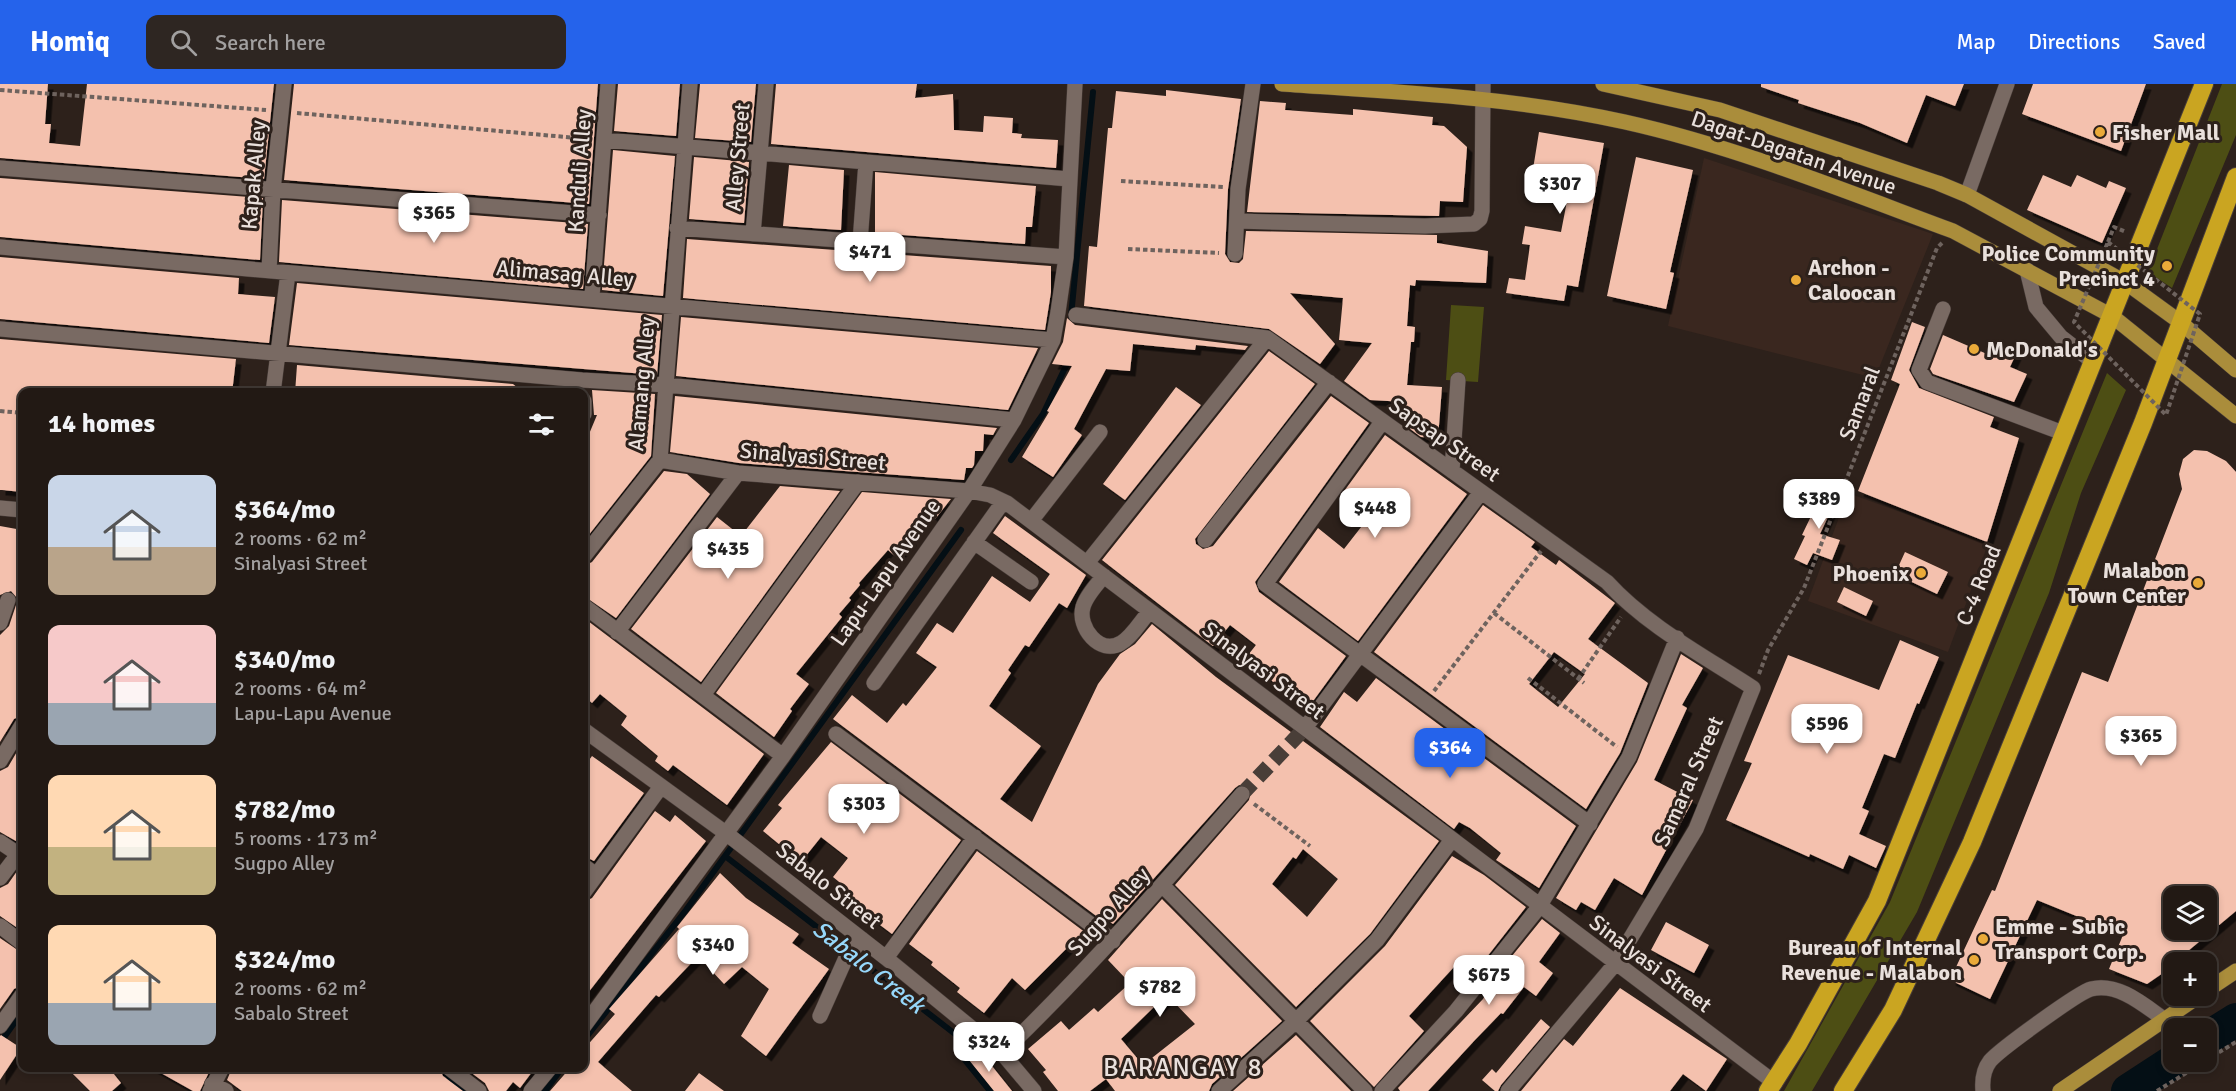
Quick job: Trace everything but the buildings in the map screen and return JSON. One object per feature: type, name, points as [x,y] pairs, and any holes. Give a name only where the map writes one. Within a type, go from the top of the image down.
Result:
[{"type":"highway","name":"C-4 Road","points":[[1772,1087],[1877,901],[2204,84]]},
{"type":"highway","points":[[1843,1091],[1893,1010],[1935,926],[2143,423],[2236,177]]},
{"type":"main road","name":"Dagat-Dagatan Avenue","points":[[1282,84],[1482,91],[1714,144],[1953,231],[2112,316],[2236,416]]},
{"type":"main road","name":"Dagat-Dagatan Avenue","points":[[1603,84],[1720,110],[1938,183],[1967,195],[2125,282],[2180,322],[2236,370]]},
{"type":"main road","points":[[2217,983],[2236,970]]},
{"type":"main road","points":[[2168,1018],[2185,1006]]},
{"type":"main road","points":[[2060,1091],[2163,1021]]},
{"type":"street","name":"Kapak Alley","points":[[269,271],[273,190],[284,84]]},
{"type":"street","name":"Kanduli Alley","points":[[592,297],[608,84]]},
{"type":"street","name":"Alamang Alley","points":[[588,550],[660,460],[690,84]]},
{"type":"street","name":"Alley Street","points":[[753,234],[758,155],[766,84]]},
{"type":"street","name":"Lapu-Lapu Avenue","points":[[588,1021],[783,756],[969,491],[1014,420],[1053,340],[1066,257],[1076,84]]},
{"type":"street","points":[[1235,254],[1238,189],[1253,84]]},
{"type":"street","points":[[1967,195],[2007,84]]},
{"type":"street","points":[[1237,220],[1425,226],[1474,224],[1480,219],[1482,211],[1482,91]]},
{"type":"street","points":[[605,140],[685,149],[1069,179]]},
{"type":"street","points":[[860,242],[866,162]]},
{"type":"street","points":[[0,168],[599,215]]},
{"type":"street","points":[[677,228],[1066,257]]},
{"type":"street","name":"Alimasag Alley","points":[[0,248],[592,297],[1053,340]]},
{"type":"street","points":[[2027,270],[2036,307],[2061,337],[2092,361]]},
{"type":"street","points":[[274,388],[288,273]]},
{"type":"street","points":[[1944,309],[1919,370],[1927,382],[2063,433]]},
{"type":"street","name":"Sapsap Street","points":[[1076,315],[1267,338],[1607,582],[1630,604],[1677,638],[1753,687]]},
{"type":"street","points":[[0,329],[278,352],[582,386],[667,385],[1014,420]]},
{"type":"street","points":[[1088,563],[1267,338]]},
{"type":"street","points":[[1452,471],[1458,380]]},
{"type":"street","points":[[1205,540],[1329,382]]},
{"type":"street","points":[[1382,422],[1265,584],[1590,824]]},
{"type":"street","points":[[1031,521],[1100,432]]},
{"type":"street","name":"Sinalyasi Street","points":[[660,460],[738,473],[969,491],[990,495],[1003,502],[1088,563],[1149,612],[1305,728],[1615,964],[1772,1087]]},
{"type":"street","points":[[617,632],[738,473]]},
{"type":"street","points":[[703,695],[858,482]]},
{"type":"street","points":[[1305,728],[1361,656],[1481,492]]},
{"type":"street","points":[[874,683],[1003,502]]},
{"type":"street","points":[[0,508],[18,510]]},
{"type":"street","points":[[974,542],[1031,582]]},
{"type":"street","points":[[1104,576],[1083,606],[1082,617],[1088,634],[1109,647],[1119,645],[1149,612]]},
{"type":"street","points":[[0,623],[10,601]]},
{"type":"street","points":[[588,609],[783,756]]},
{"type":"street","points":[[1383,1091],[1456,1011],[1539,907],[1629,757],[1677,638]]},
{"type":"street","name":"Samaral Street","points":[[1508,1091],[1615,964],[1696,829],[1753,687]]},
{"type":"street","points":[[0,761],[18,732]]},
{"type":"street","name":"Sabalo Street","points":[[588,733],[660,788],[727,834],[886,958],[1002,1053],[1034,1091]]},
{"type":"street","points":[[836,734],[1113,941]]},
{"type":"street","points":[[590,871],[660,788]]},
{"type":"street","name":"Sugpo Alley","points":[[1002,1053],[1064,993],[1113,941],[1241,794]]},
{"type":"street","points":[[886,958],[975,837]]},
{"type":"street","points":[[1219,1091],[1296,1022],[1377,940],[1451,841]]},
{"type":"street","points":[[0,842],[18,851]]},
{"type":"street","points":[[0,878],[18,855]]},
{"type":"street","points":[[1163,886],[1365,1091]]},
{"type":"street","points":[[0,926],[18,940]]},
{"type":"street","points":[[820,1016],[845,960],[862,939]]},
{"type":"street","points":[[1983,1091],[1982,1079],[1990,1061],[2066,1002],[2091,989],[2117,990],[2163,1019]]},
{"type":"street","points":[[0,1026],[18,1001]]},
{"type":"street","points":[[216,1089],[221,1072]]},
{"type":"street","points":[[454,1072],[479,1091]]},
{"type":"street","points":[[531,1091],[547,1072]]},
{"type":"path","points":[[0,90],[282,111],[605,140]]},
{"type":"path","points":[[1121,182],[1238,189]]},
{"type":"path","points":[[2108,241],[2200,314],[2166,415],[2072,321],[2108,241],[2115,227]]},
{"type":"path","name":"Samaral","points":[[1753,687],[1768,650],[1804,588],[1937,248],[1953,231]]},
{"type":"path","points":[[1128,249],[1235,254]]},
{"type":"path","points":[[0,411],[18,413]]},
{"type":"path","points":[[1426,703],[1549,540]]},
{"type":"path","points":[[1578,679],[1630,604]]},
{"type":"path","points":[[1494,613],[1584,683]]},
{"type":"path","points":[[1528,678],[1629,757]]},
{"type":"path","points":[[1241,794],[1311,846]]},
{"type":"path","points":[[2217,1054],[2236,1042]]},
{"type":"path","points":[[2157,1091],[2187,1072]]},
{"type":"shaded area","points":[[2222,84],[2236,84],[2236,135],[2172,288],[2148,272]]},
{"type":"shaded area","name":"Archon - Caloocan","points":[[1704,158],[1933,234],[1875,378],[1668,326]]},
{"type":"shaded area","points":[[1451,305],[1484,307],[1478,382],[1446,380]]},
{"type":"shaded area","points":[[2107,373],[2126,390],[2081,493],[2049,593],[1917,912],[1812,1091],[1784,1091],[1890,902]]},
{"type":"shaded area","points":[[1848,493],[1988,544],[1948,652],[1808,601]]},
{"type":"waterway","points":[[1071,316],[1093,92]]},
{"type":"waterway","points":[[1011,460],[1043,414],[1066,366],[1067,359]]},
{"type":"waterway","points":[[588,1035],[686,910],[961,530]]},
{"type":"waterway","name":"Sabalo Creek","points":[[725,856],[968,1044],[965,1060],[990,1091]]},
{"type":"waterway","points":[[0,1043],[18,1018]]},
{"type":"waterway","points":[[2217,1032],[2236,1020]]},
{"type":"waterway","points":[[2128,1091],[2163,1068]]},
{"type":"waterway","points":[[440,1072],[465,1091]]},
{"type":"waterway","points":[[545,1091],[559,1072]]},
{"type":"tunnel","points":[[1242,794],[1305,728]]},
{"type":"place","name":"Fisher Mall","points":[[2100,132]]},
{"type":"place","name":"Police Community Precinct 4","points":[[2167,266]]},
{"type":"place","name":"Archon - Caloocan","points":[[1796,280]]},
{"type":"place","name":"McDonald's","points":[[1974,349]]},
{"type":"place","name":"Phoenix","points":[[1921,573]]},
{"type":"place","name":"Malabon Town Center","points":[[2198,583]]},
{"type":"place","name":"Emme - Subic Transport Corp.","points":[[1983,939]]},
{"type":"place","name":"Bureau of Internal Revenue - Malabon","points":[[1974,960]]},
{"type":"district","name":"BARANGAY 8","points":[[1183,1067]]}]
